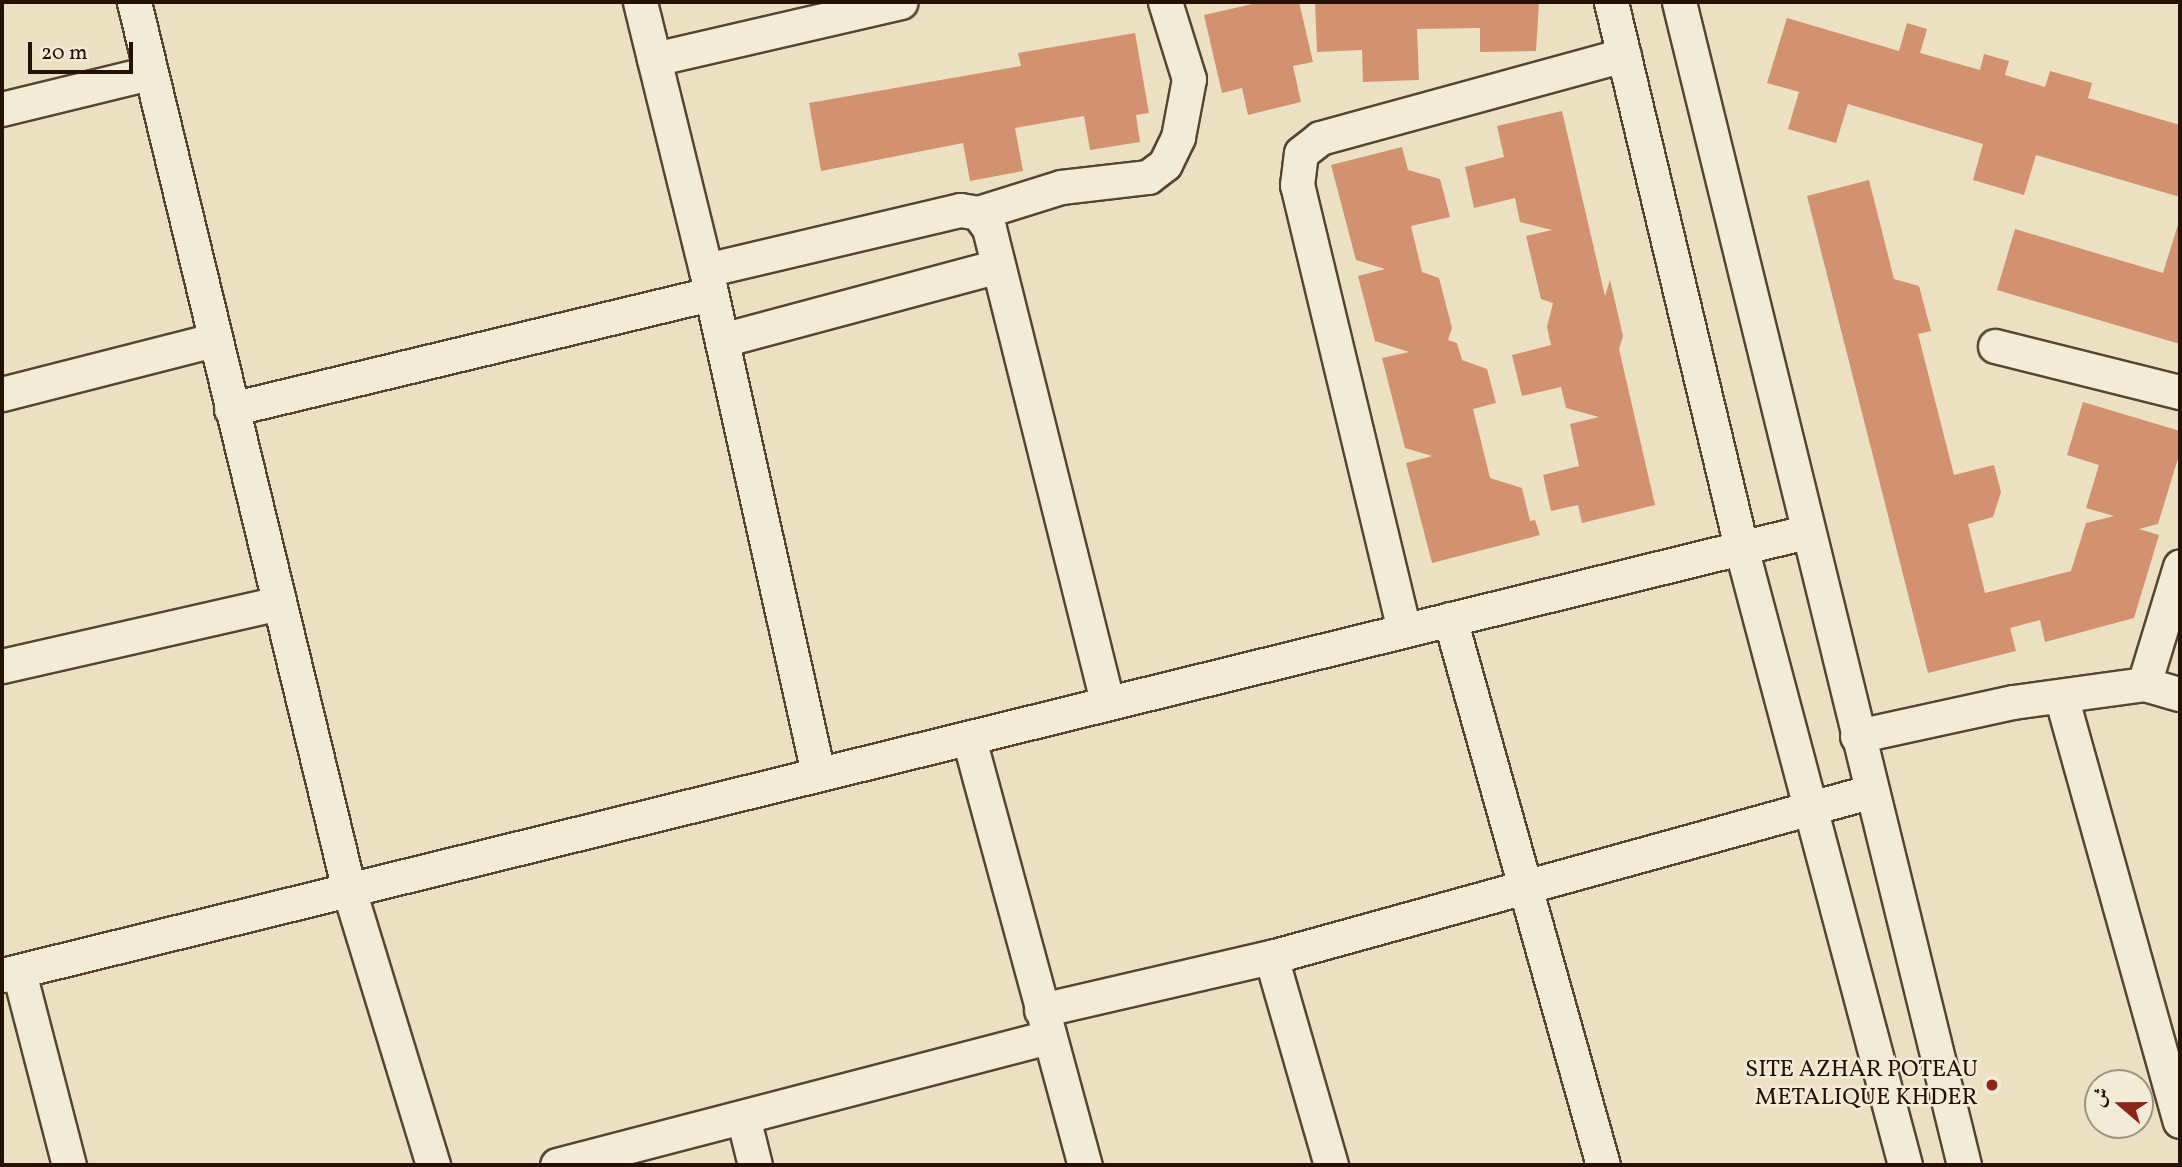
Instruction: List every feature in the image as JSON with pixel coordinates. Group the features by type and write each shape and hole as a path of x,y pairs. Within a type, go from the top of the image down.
{"street":[{"path":"134,2 349,890 433,1165"},
{"path":"640,2 709,282 818,773"},
{"path":"654,59 901,2"},
{"path":"231,409 709,282 960,210 978,213 1061,187 1148,177 1165,164 1178,137 1189,79 1165,2"},
{"path":"1611,2 1742,551 1905,1165"},
{"path":"1679,2 1869,792 1964,1165"},
{"path":"1404,630 1297,185 1301,153 1320,138 1625,55"},
{"path":"2,109 150,73"},
{"path":"978,213 989,228 1107,701"},
{"path":"722,340 998,266"},
{"path":"2,394 214,340"},
{"path":"1995,346 2180,392"},
{"path":"69,1165 10,973 818,773 969,739 1107,701 1742,551 1806,532"},
{"path":"2144,684 2180,566"},
{"path":"2,666 279,603"},
{"path":"1450,619 1603,1165"},
{"path":"1857,736 2061,696 2144,684 2180,694"},
{"path":"2061,696 2180,1121"},
{"path":"969,739 1044,1024 1085,1165"},
{"path":"556,1165 743,1117 1271,957 1869,792"},
{"path":"1271,957 1331,1165"},
{"path":"743,1117 755,1165"}],"building":[{"path":"1261,2 1299,2 1313,62 1293,66 1301,102 1248,115 1242,88 1222,93 1204,15"},
{"path":"1315,2 1539,2 1536,51 1480,52 1480,28 1417,29 1419,80 1363,82 1362,50 1317,52"},
{"path":"1787,18 1899,51 1907,23 1927,29 1920,53 1980,70 1984,54 2009,61 2005,75 2045,87 2050,71 2092,83 2088,98 2180,125 2180,197 2036,155 2024,195 1973,180 1983,144 1848,104 1836,143 1788,129 1799,92 1767,83"},
{"path":"1135,33 1149,113 1136,115 1140,142 1090,150 1084,116 1015,128 1023,171 970,181 963,143 821,171 809,103 1021,66 1018,53"},
{"path":"1562,111 1605,296 1610,280 1623,336 1619,349 1655,505 1582,523 1578,505 1551,511 1543,475 1579,466 1570,424 1599,417 1566,408 1561,387 1522,396 1512,355 1551,345 1547,327 1553,303 1541,299 1526,236 1552,230 1520,222 1515,198 1474,208 1465,167 1504,157 1497,126"},
{"path":"1402,147 1408,170 1440,179 1450,217 1411,226 1422,272 1439,278 1452,328 1448,340 1457,343 1462,360 1487,369 1496,403 1473,409 1490,478 1522,488 1530,521 1535,520 1540,535 1432,563 1406,463 1432,456 1405,448 1382,358 1409,352 1375,341 1358,276 1385,269 1356,260 1331,165"},
{"path":"1869,180 1894,279 1919,286 1931,331 1918,334 1954,475 1994,465 2001,492 1993,517 1968,524 1985,593 2071,571 2086,523 2114,516 2086,508 2099,465 2067,455 2083,402 2180,431 2180,452 2158,524 2139,529 2159,535 2134,618 2045,642 2040,620 2010,628 2016,651 1928,673 1807,196"},
{"path":"2180,218 2180,344 1997,290 2015,229 2163,273"}],"place":[{"name":"SITE AZHAR POTEAU METALIQUE KHDER","path":"1992,1085"}]}
